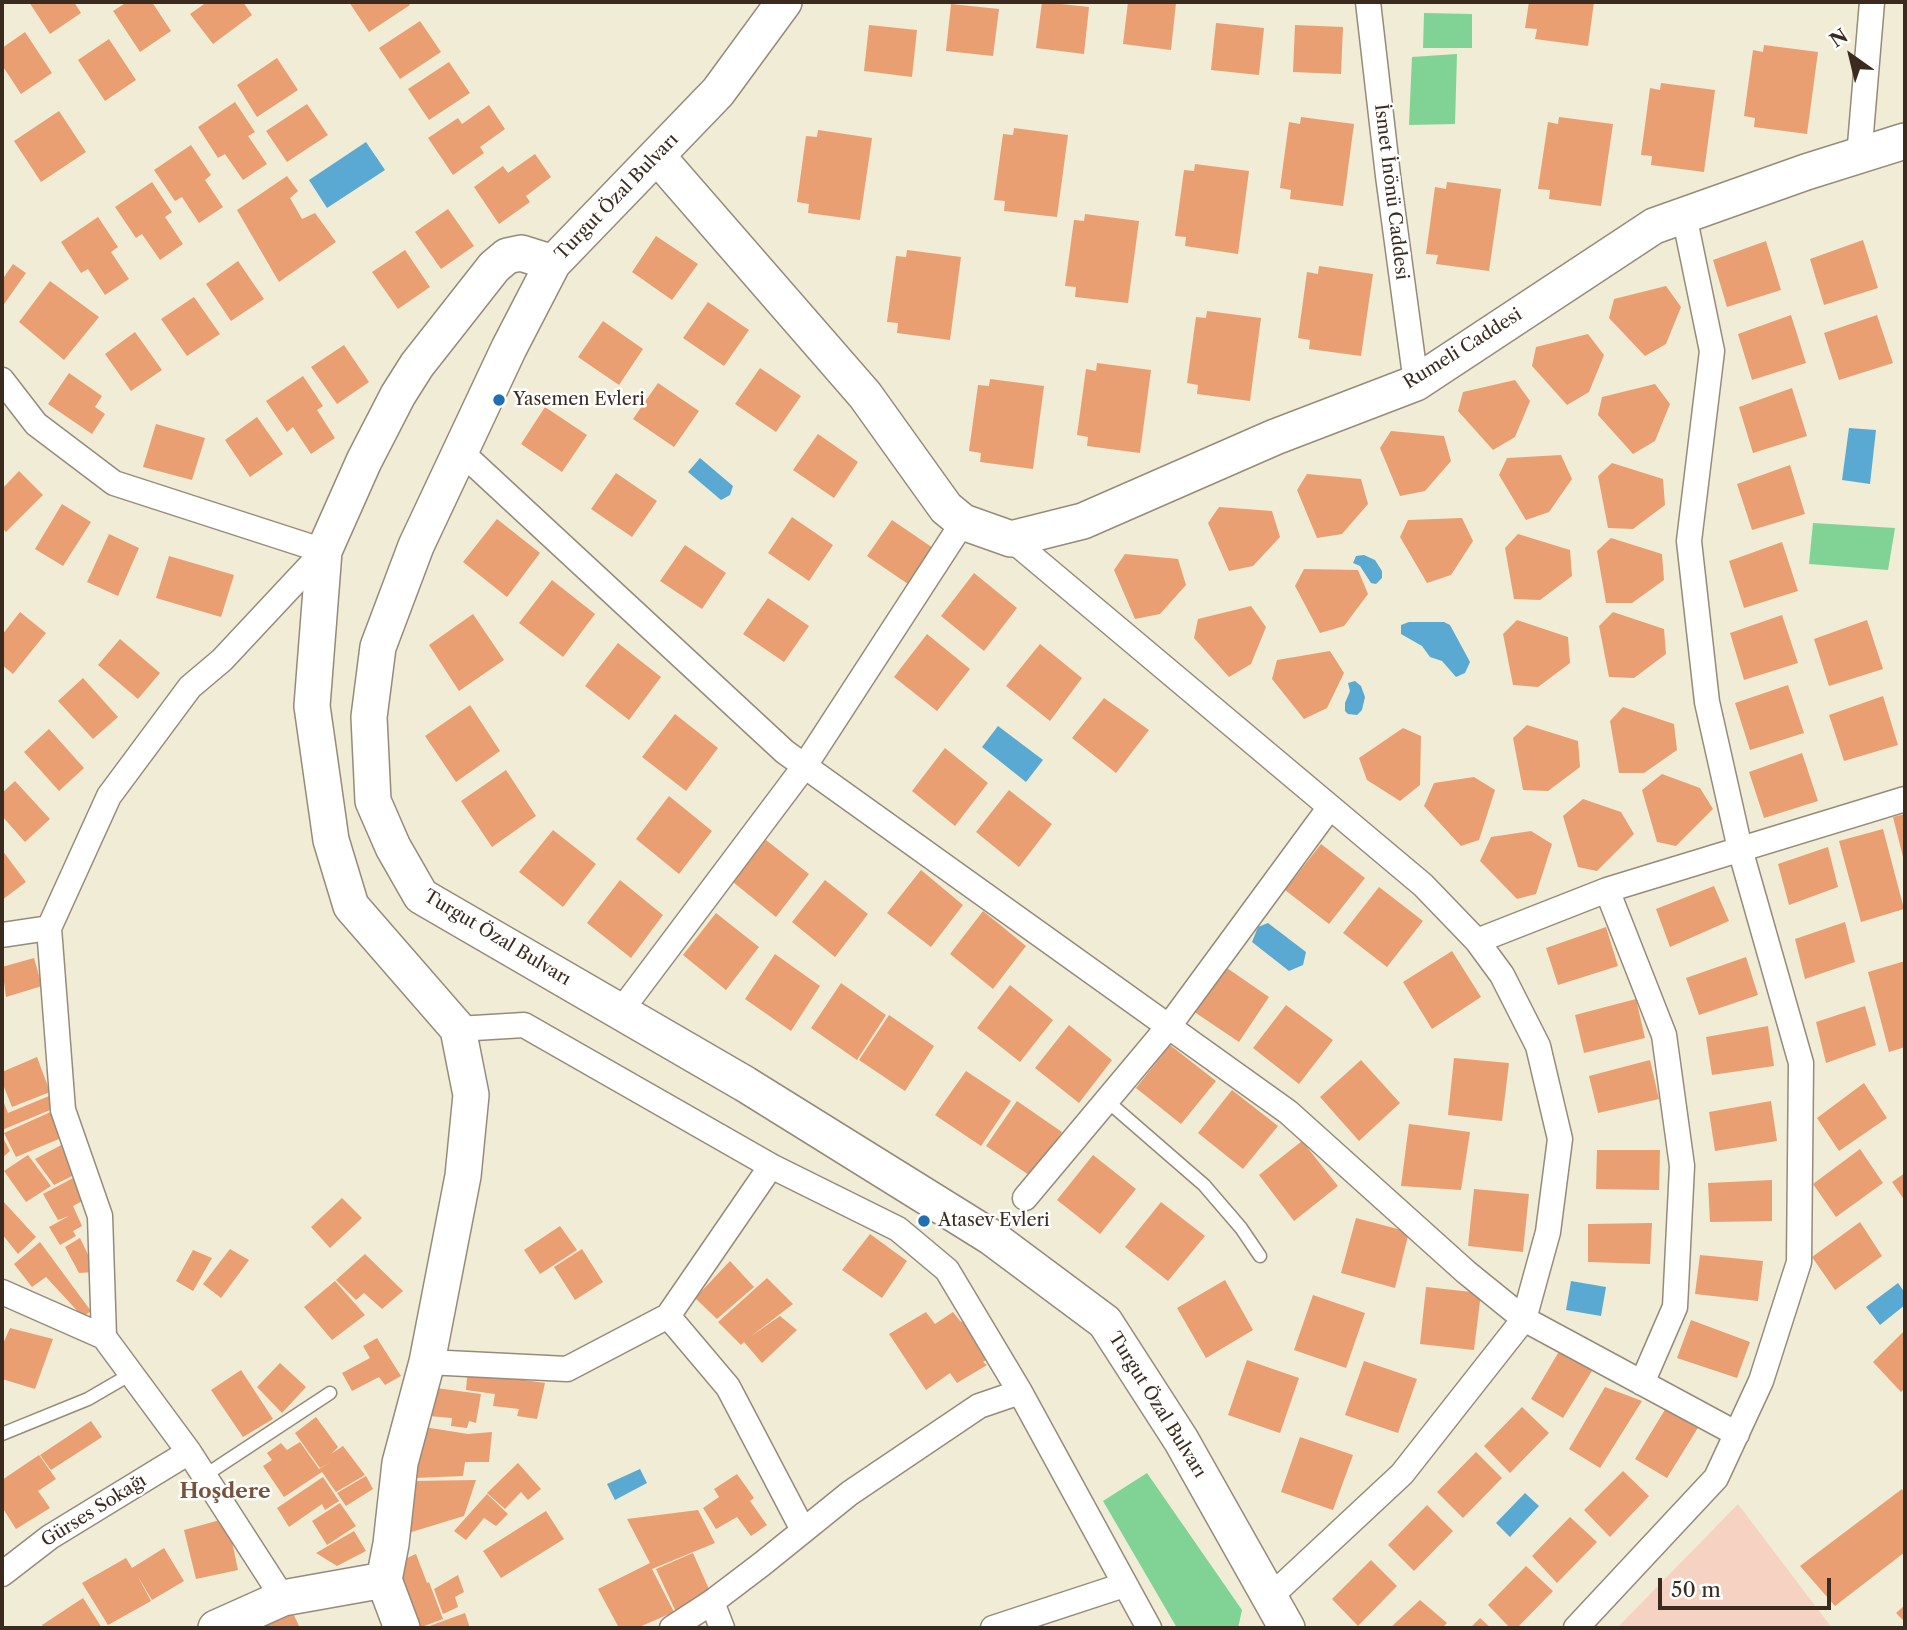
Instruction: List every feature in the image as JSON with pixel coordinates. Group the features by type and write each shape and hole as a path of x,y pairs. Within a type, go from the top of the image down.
{"street":[{"name":"Turgut Özal Bulvarı","path":"785,2 718,92 553,263 509,348 416,546 378,647 369,717 373,801 393,848 421,896 757,1091 992,1237 1105,1322 1181,1440 1287,1628"},
{"name":"İsmet İnönü Caddesi","path":"1368,2 1416,383"},
{"path":"1859,157 1872,2"},
{"name":"Rumeli Caddesi","path":"1011,539 1083,521 1275,437 1416,383 1654,226 1806,172 1905,141"},
{"path":"657,156 865,395 946,509 963,522 1011,539 1423,885 1478,941 1502,975 1538,1046 1560,1139 1548,1232 1524,1319 1402,1474 1269,1598"},
{"path":"1576,1628 1716,1478 1761,1381 1799,1262 1801,1063 1740,849 1707,702 1689,541 1712,351 1684,215"},
{"path":"104,1337 100,1216 63,1110 49,928 109,796 190,687 222,660 324,551 364,461 398,395 417,365 500,261 514,253 527,254 553,263"},
{"path":"2,380 36,424 114,483 324,551"},
{"path":"460,451 804,767 1288,1112 1465,1272 1524,1319 1737,1434"},
{"path":"621,1012 804,767 963,522"},
{"path":"324,551 312,706 331,840 351,906 458,1029 471,1095 463,1176 427,1362 400,1463 384,1580 402,1628"},
{"path":"1478,941 1607,890 1905,799"},
{"path":"1025,1198 1169,1026 1330,807"},
{"path":"1607,890 1664,1035 1682,1166 1675,1307 1642,1383"},
{"path":"2,935 49,928"},
{"path":"458,1029 524,1025 771,1166 898,1229 947,1270 1020,1392 1149,1628"},
{"path":"427,1362 567,1369 668,1316 771,1166"},
{"path":"2,1292 104,1337 189,1451 284,1598"},
{"path":"668,1316 728,1387 803,1531"},
{"path":"672,1628 712,1602 850,1493 979,1406 1020,1392"},
{"name":"Gürses Sokağı","path":"2,1574 50,1537 189,1451"},
{"path":"216,1628 284,1598 384,1580"},
{"path":"993,1628 1124,1585"},
{"path":"712,1602 722,1628"}],"lane":[{"path":"1106,1100 1204,1185 1241,1228 1259,1256"},
{"path":"2,1434 88,1399 131,1374"},
{"path":"204,1476 330,1393"}],"shaded area":[{"path":"1738,1504 1832,1628 1617,1628"}],"green space":[{"path":"1424,13 1472,14 1472,48 1423,48"},
{"path":"1457,54 1455,124 1409,125 1412,57"},
{"path":"1813,523 1895,528 1888,570 1809,564"},
{"path":"1147,1473 1242,1610 1238,1628 1177,1628 1103,1501"}],"water":[{"path":"366,142 385,170 327,208 309,180"},
{"path":"1849,428 1876,430 1870,484 1842,480"},
{"path":"700,458 733,486 730,495 721,500 688,472"},
{"path":"1364,555 1375,560 1382,571 1382,578 1376,584 1371,583 1360,566 1353,563 1356,556"},
{"path":"1409,622 1444,622 1450,625 1470,662 1465,673 1456,677 1442,661 1430,657 1422,646 1401,634 1401,625"},
{"path":"1355,681 1361,686 1365,697 1362,710 1357,715 1345,711 1350,691 1348,683"},
{"path":"998,726 1043,760 1026,782 982,747"},
{"path":"1268,923 1306,952 1303,965 1289,971 1252,942 1258,927"},
{"path":"1571,1281 1606,1287 1601,1316 1566,1310"},
{"path":"1898,1283 1905,1293 1905,1305 1880,1325 1866,1307"},
{"path":"640,1469 647,1483 615,1500 607,1484"},
{"path":"1525,1493 1539,1506 1510,1537 1496,1523"}],"building":[{"path":"29,2 74,2 81,13 50,34"},
{"path":"127,2 152,2 171,31 140,52 113,11"},
{"path":"207,2 243,2 252,15 213,44 190,14"},
{"path":"349,2 408,2 410,5 369,32"},
{"path":"1042,2 1089,7 1084,54 1036,48"},
{"path":"1128,2 1176,3 1171,50 1123,44"},
{"path":"1529,2 1594,2 1588,46 1535,39 1537,29 1525,28"},
{"path":"951,4 999,9 993,56 946,51"},
{"path":"420,21 441,52 400,79 379,48"},
{"path":"1216,23 1264,28 1259,75 1211,70"},
{"path":"869,25 917,30 912,77 864,71"},
{"path":"1295,25 1343,27 1341,74 1293,72"},
{"path":"25,32 52,73 21,94 2,65 2,48"},
{"path":"109,39 136,80 105,101 78,60"},
{"path":"1764,45 1818,52 1807,134 1754,127 1755,118 1744,116 1753,50 1763,52"},
{"path":"277,58 298,90 257,117 237,85"},
{"path":"449,62 470,93 429,120 408,89"},
{"path":"1661,83 1715,90 1704,172 1651,165 1652,156 1641,155 1650,88 1660,90"},
{"path":"235,102 255,132 248,136 267,164 243,180 225,154 218,158 198,127"},
{"path":"307,104 328,135 287,162 266,131"},
{"path":"489,105 505,129 480,147 484,153 453,175 428,138 458,118 462,124"},
{"path":"59,111 86,152 41,182 14,141"},
{"path":"1301,117 1354,124 1343,206 1290,199 1291,190 1280,188 1289,122 1300,124"},
{"path":"1559,117 1613,124 1601,206 1549,199 1550,190 1538,189 1548,122 1558,124"},
{"path":"1014,128 1068,135 1057,217 1004,211 1005,201 994,200 1003,134 1013,135"},
{"path":"818,130 872,138 860,220 808,213 809,204 797,202 806,136 817,137"},
{"path":"191,145 211,175 205,180 223,207 199,223 182,197 175,201 154,170"},
{"path":"535,154 551,177 526,196 530,202 499,224 474,187 503,166 508,173"},
{"path":"1195,164 1249,171 1238,254 1185,246 1186,237 1175,236 1184,170 1194,171"},
{"path":"287,176 298,191 290,198 302,219 315,213 336,242 279,282 237,210"},
{"path":"152,182 172,212 165,217 183,244 160,260 142,234 136,238 115,207"},
{"path":"1447,182 1501,189 1489,271 1436,264 1438,255 1426,254 1435,187 1446,189"},
{"path":"448,209 474,246 441,269 415,232"},
{"path":"1085,214 1139,221 1128,303 1075,297 1076,287 1065,286 1074,220 1084,221"},
{"path":"98,217 118,247 111,252 129,279 105,295 88,269 81,273 61,242"},
{"path":"656,236 698,264 672,300 632,272"},
{"path":"1863,240 1878,288 1824,305 1810,259"},
{"path":"1766,241 1781,290 1727,307 1713,260"},
{"path":"405,250 430,287 398,309 372,272"},
{"path":"907,250 961,257 950,340 897,333 898,323 887,322 896,256 906,257"},
{"path":"238,261 264,299 231,321 206,284"},
{"path":"13,264 26,273 2,307 2,280"},
{"path":"1319,266 1373,274 1361,356 1309,349 1310,340 1298,338 1307,272 1318,274"},
{"path":"50,281 99,317 64,360 19,322"},
{"path":"1666,286 1681,307 1666,344 1645,356 1609,318 1614,299"},
{"path":"194,297 220,334 187,356 161,319"},
{"path":"708,302 749,330 724,366 683,338"},
{"path":"1207,311 1261,318 1250,401 1197,394 1198,385 1187,383 1196,317 1206,318"},
{"path":"1791,315 1806,363 1752,380 1738,334"},
{"path":"1877,315 1893,363 1839,380 1824,333"},
{"path":"603,321 643,349 619,385 578,357"},
{"path":"135,332 162,370 131,391 105,354"},
{"path":"1588,334 1604,355 1589,392 1567,405 1532,366 1536,347"},
{"path":"344,345 369,382 337,404 311,367"},
{"path":"1097,363 1151,370 1140,453 1087,446 1088,437 1077,435 1086,369 1096,371"},
{"path":"760,368 801,396 776,432 735,404"},
{"path":"69,373 102,396 95,407 105,414 92,434 48,404"},
{"path":"303,376 323,406 317,410 335,438 311,454 293,427 287,432 266,401"},
{"path":"990,379 1044,386 1033,469 980,462 981,453 969,451 978,385 989,386"},
{"path":"1515,380 1530,401 1515,437 1493,450 1458,411 1463,392"},
{"path":"658,383 699,411 674,447 633,419"},
{"path":"1655,384 1670,404 1655,441 1633,454 1598,415 1602,397"},
{"path":"1792,388 1807,436 1753,453 1739,407"},
{"path":"545,407 587,435 562,472 521,444"},
{"path":"257,417 283,454 250,477 225,440"},
{"path":"156,424 205,438 192,480 143,467"},
{"path":"1391,431 1444,436 1451,461 1425,491 1400,496 1380,448"},
{"path":"818,434 858,462 834,498 793,470"},
{"path":"1561,455 1572,479 1549,512 1526,520 1499,475 1507,458"},
{"path":"1612,463 1663,479 1665,505 1633,529 1608,528 1598,476"},
{"path":"1790,465 1805,514 1752,530 1737,484"},
{"path":"19,471 43,495 6,532 2,528 2,489"},
{"path":"616,473 657,501 632,537 591,509"},
{"path":"1307,474 1361,479 1368,504 1342,534 1317,538 1297,490"},
{"path":"62,504 91,522 63,566 35,549"},
{"path":"1219,507 1272,511 1280,537 1253,566 1229,571 1208,523"},
{"path":"792,517 833,545 809,581 768,553"},
{"path":"1462,518 1473,541 1451,575 1427,583 1400,537 1408,520"},
{"path":"497,519 540,553 507,597 463,562"},
{"path":"892,520 933,548 908,584 867,556"},
{"path":"109,534 139,548 118,596 87,582"},
{"path":"1518,534 1570,550 1572,576 1540,600 1514,599 1505,548"},
{"path":"1611,538 1662,554 1664,580 1632,603 1606,603 1597,551"},
{"path":"1782,542 1798,591 1744,608 1729,561"},
{"path":"685,545 726,573 702,609 660,581"},
{"path":"1125,554 1178,559 1186,585 1160,614 1135,619 1114,570"},
{"path":"169,556 234,575 221,617 156,598"},
{"path":"1304,569 1358,570 1368,594 1344,626 1320,633 1295,586"},
{"path":"974,573 1017,608 984,651 941,616"},
{"path":"552,580 595,614 563,657 519,623"},
{"path":"768,598 809,626 784,662 743,634"},
{"path":"1251,606 1266,627 1251,664 1229,677 1194,638 1198,619"},
{"path":"20,612 46,633 13,674 2,665 2,635"},
{"path":"1613,612 1664,629 1666,654 1634,678 1609,677 1599,626"},
{"path":"473,614 504,660 459,691 429,645"},
{"path":"1782,615 1798,663 1744,680 1730,633"},
{"path":"1517,620 1568,637 1570,663 1538,687 1513,685 1503,634"},
{"path":"1867,620 1883,669 1829,686 1814,639"},
{"path":"927,634 970,669 937,711 894,677"},
{"path":"120,639 160,673 138,699 98,665"},
{"path":"618,643 661,677 629,720 585,686"},
{"path":"1040,644 1082,678 1050,721 1006,686"},
{"path":"1330,651 1344,673 1327,708 1304,719 1272,679 1277,660"},
{"path":"83,678 118,717 93,739 58,701"},
{"path":"1788,685 1804,733 1750,750 1735,703"},
{"path":"1883,696 1898,745 1844,761 1829,715"},
{"path":"1104,698 1149,730 1116,773 1072,738"},
{"path":"470,705 500,751 456,782 425,736"},
{"path":"1623,707 1674,724 1677,750 1644,773 1619,773 1610,721"},
{"path":"675,714 718,748 686,791 642,757"},
{"path":"1527,725 1578,741 1580,767 1548,791 1523,790 1513,738"},
{"path":"1403,728 1421,736 1420,785 1400,801 1367,780 1359,758"},
{"path":"49,729 84,768 59,791 24,752"},
{"path":"945,748 988,783 955,826 912,791"},
{"path":"1802,753 1818,801 1764,818 1749,772"},
{"path":"506,770 536,816 492,847 461,801"},
{"path":"1662,774 1700,788 1713,809 1676,846 1657,842 1642,790"},
{"path":"1474,777 1495,790 1479,840 1461,846 1424,806 1434,783"},
{"path":"15,781 50,819 25,842 2,816 2,793"},
{"path":"1009,790 1052,824 1019,867 976,832"},
{"path":"669,796 712,831 679,874 636,839"},
{"path":"1583,799 1621,812 1634,834 1597,871 1578,867 1563,816"},
{"path":"1905,814 1905,861 1904,861 1893,817"},
{"path":"1883,829 1904,909 1861,922 1839,841"},
{"path":"553,830 596,864 563,907 519,872"},
{"path":"1531,831 1552,844 1536,894 1517,899 1480,861 1491,837"},
{"path":"766,840 809,874 776,917 733,882"},
{"path":"1321,844 1365,878 1329,924 1285,890"},
{"path":"1828,847 1838,887 1789,905 1778,864"},
{"path":"2,850 26,882 2,900"},
{"path":"921,870 963,905 931,947 887,913"},
{"path":"620,880 663,915 631,958 587,923"},
{"path":"825,880 868,914 835,957 792,922"},
{"path":"1714,886 1729,921 1670,947 1656,909"},
{"path":"1379,887 1423,921 1387,967 1343,933"},
{"path":"983,911 1026,946 993,989 950,954"},
{"path":"716,913 759,947 726,990 683,955"},
{"path":"1845,922 1855,962 1805,979 1795,939"},
{"path":"1606,927 1618,966 1558,985 1546,948"},
{"path":"1452,951 1481,997 1432,1029 1403,982"},
{"path":"775,954 820,986 791,1031 745,999"},
{"path":"1746,957 1758,995 1699,1015 1686,978"},
{"path":"34,958 42,986 6,997 2,967"},
{"path":"1905,961 1905,1047 1889,1052 1868,972"},
{"path":"1224,966 1269,997 1239,1042 1193,1011"},
{"path":"841,983 886,1015 857,1060 811,1028"},
{"path":"1010,985 1053,1020 1020,1062 977,1028"},
{"path":"1636,999 1645,1038 1584,1053 1575,1015"},
{"path":"1286,1005 1333,1040 1299,1084 1253,1048"},
{"path":"1865,1006 1876,1045 1826,1063 1816,1022"},
{"path":"889,1015 934,1046 905,1091 859,1060"},
{"path":"1069,1025 1112,1060 1079,1103 1035,1068"},
{"path":"1768,1026 1774,1066 1712,1075 1706,1037"},
{"path":"1170,1045 1216,1081 1181,1124 1136,1088"},
{"path":"37,1057 50,1092 12,1107 2,1082 2,1072"},
{"path":"1454,1058 1509,1063 1502,1121 1448,1115"},
{"path":"1361,1060 1400,1103 1359,1141 1320,1097"},
{"path":"1650,1060 1659,1099 1598,1113 1589,1076"},
{"path":"966,1071 1011,1101 981,1146 935,1115"},
{"path":"1864,1083 1887,1118 1839,1151 1817,1118"},
{"path":"1232,1090 1278,1126 1243,1169 1198,1133"},
{"path":"49,1096 55,1108 2,1130 2,1098 8,1113"},
{"path":"1017,1101 1062,1132 1032,1177 986,1146"},
{"path":"1771,1101 1777,1141 1715,1151 1709,1112"},
{"path":"55,1110 66,1136 16,1157 4,1133"},
{"path":"1409,1124 1470,1132 1461,1190 1401,1186"},
{"path":"2,1136 10,1151 2,1158"},
{"path":"1302,1141 1338,1186 1294,1221 1259,1175"},
{"path":"67,1142 82,1171 54,1185 35,1159"},
{"path":"1860,1149 1883,1183 1836,1217 1813,1184"},
{"path":"1597,1150 1660,1150 1659,1190 1596,1189"},
{"path":"28,1155 51,1186 26,1202 4,1171"},
{"path":"1093,1155 1136,1189 1100,1234 1057,1200"},
{"path":"1905,1173 1905,1201 1892,1182"},
{"path":"77,1176 84,1200 73,1206 82,1226 73,1231 76,1236 60,1245 49,1227 69,1216 58,1220 43,1194"},
{"path":"1772,1180 1772,1221 1710,1222 1708,1183"},
{"path":"1474,1189 1529,1194 1523,1252 1468,1246"},
{"path":"342,1198 362,1218 330,1248 311,1227"},
{"path":"2,1200 36,1237 18,1254 2,1234"},
{"path":"1161,1202 1205,1236 1168,1281 1125,1247"},
{"path":"1356,1218 1409,1232 1395,1288 1341,1273"},
{"path":"1860,1222 1882,1256 1835,1290 1812,1257"},
{"path":"1652,1223 1650,1264 1588,1262 1588,1224"},
{"path":"560,1226 577,1250 540,1274 524,1250"},
{"path":"870,1234 907,1261 882,1298 842,1270"},
{"path":"80,1238 94,1267 93,1272 79,1273 65,1247"},
{"path":"40,1242 91,1311 83,1317 46,1277 32,1287 14,1264"},
{"path":"230,1249 249,1260 221,1298 203,1284"},
{"path":"582,1249 603,1282 575,1300 554,1267"},
{"path":"193,1250 212,1258 193,1291 176,1281"},
{"path":"365,1254 403,1291 382,1309 364,1293 356,1300 336,1280"},
{"path":"1700,1255 1763,1261 1758,1301 1695,1294"},
{"path":"730,1261 754,1287 717,1319 695,1298"},
{"path":"767,1278 793,1304 750,1337 780,1316 797,1330 762,1363 744,1342 741,1345 718,1322"},
{"path":"1225,1280 1253,1330 1206,1358 1177,1308"},
{"path":"335,1281 365,1315 332,1340 304,1307"},
{"path":"1426,1287 1481,1293 1474,1350 1420,1344"},
{"path":"1313,1295 1365,1313 1346,1368 1294,1350"},
{"path":"926,1312 935,1324 953,1312 961,1322 966,1317 989,1358 983,1362 987,1365 957,1383 950,1373 926,1390 889,1334"},
{"path":"1691,1320 1750,1342 1737,1378 1677,1358"},
{"path":"10,1328 53,1339 35,1389 2,1379 2,1346"},
{"path":"1905,1330 1905,1388 1901,1392 1873,1362"},
{"path":"377,1338 401,1376 385,1385 379,1377 352,1391 342,1373 370,1358 363,1346"},
{"path":"1561,1348 1595,1366 1563,1418 1531,1399"},
{"path":"1247,1360 1299,1378 1280,1433 1228,1415"},
{"path":"1364,1361 1417,1379 1398,1433 1345,1415"},
{"path":"280,1363 306,1387 282,1413 257,1387"},
{"path":"468,1367 526,1370 524,1380 545,1383 537,1419 517,1416 519,1409 493,1406 495,1394 466,1390"},
{"path":"241,1370 273,1419 243,1437 211,1390"},
{"path":"1605,1387 1642,1401 1600,1468 1569,1449"},
{"path":"436,1388 481,1394 476,1423 469,1421 467,1428 451,1426 452,1418 429,1416"},
{"path":"1522,1407 1549,1433 1510,1473 1484,1446"},
{"path":"1666,1408 1699,1426 1667,1478 1635,1459"},
{"path":"316,1417 338,1447 331,1454 343,1446 365,1475 336,1492 322,1472 284,1497 263,1466 272,1460 267,1453 281,1443 287,1450 300,1442 319,1469 331,1462 320,1468 295,1433"},
{"path":"91,1421 102,1437 51,1470 40,1455"},
{"path":"424,1427 468,1434 492,1432 489,1462 465,1462 463,1476 414,1478"},
{"path":"1300,1437 1353,1455 1333,1510 1281,1492"},
{"path":"1476,1452 1502,1478 1463,1518 1437,1492"},
{"path":"39,1455 56,1479 38,1491 50,1508 16,1529 2,1507 2,1480"},
{"path":"518,1463 541,1489 528,1500 521,1492 505,1509 487,1493"},
{"path":"1623,1471 1649,1496 1610,1537 1584,1510"},
{"path":"737,1474 754,1498 750,1501 767,1525 751,1536 737,1517 716,1529 703,1508 719,1497 714,1489"},
{"path":"366,1476 373,1489 346,1506 337,1493"},
{"path":"323,1477 339,1501 325,1510 322,1504 289,1527 277,1508"},
{"path":"476,1480 464,1516 405,1534 414,1481"},
{"path":"1902,1489 1905,1494 1905,1552 1835,1606 1800,1566"},
{"path":"487,1494 508,1514 496,1526 484,1518 466,1540 454,1531"},
{"path":"340,1503 356,1526 327,1545 312,1521"},
{"path":"1427,1505 1453,1531 1414,1571 1388,1545"},
{"path":"698,1510 715,1543 652,1569 674,1612 637,1628 619,1628 598,1589 650,1563 627,1519"},
{"path":"546,1511 564,1539 501,1578 483,1551"},
{"path":"1570,1517 1597,1542 1557,1583 1532,1556"},
{"path":"227,1518 238,1570 196,1579 184,1530"},
{"path":"354,1531 366,1551 337,1566 316,1553"},
{"path":"164,1548 184,1581 152,1600 137,1575 151,1601 108,1625 82,1583 126,1558 132,1568"},
{"path":"693,1553 712,1596 676,1612 656,1569"},
{"path":"416,1554 443,1619 419,1628 396,1563"},
{"path":"1371,1560 1397,1586 1358,1626 1332,1599"},
{"path":"1526,1566 1553,1591 1517,1628 1510,1628 1488,1605"},
{"path":"458,1575 464,1592 455,1597 458,1607 443,1614 434,1589"},
{"path":"83,1598 102,1628 44,1628 42,1625"},
{"path":"1420,1600 1447,1623 1442,1628 1390,1628"},
{"path":"289,1605 300,1628 248,1628"},
{"path":"1905,1605 1905,1622 1896,1613"},
{"path":"465,1613 470,1628 424,1628"},
{"path":"1480,1618 1491,1628 1470,1628"}],"place":[{"name":"Yasemen Evleri","path":"499,400"},
{"name":"Atasev Evleri","path":"924,1221"}],"district":[{"name":"Hoşdere","path":"225,1492"}]}
